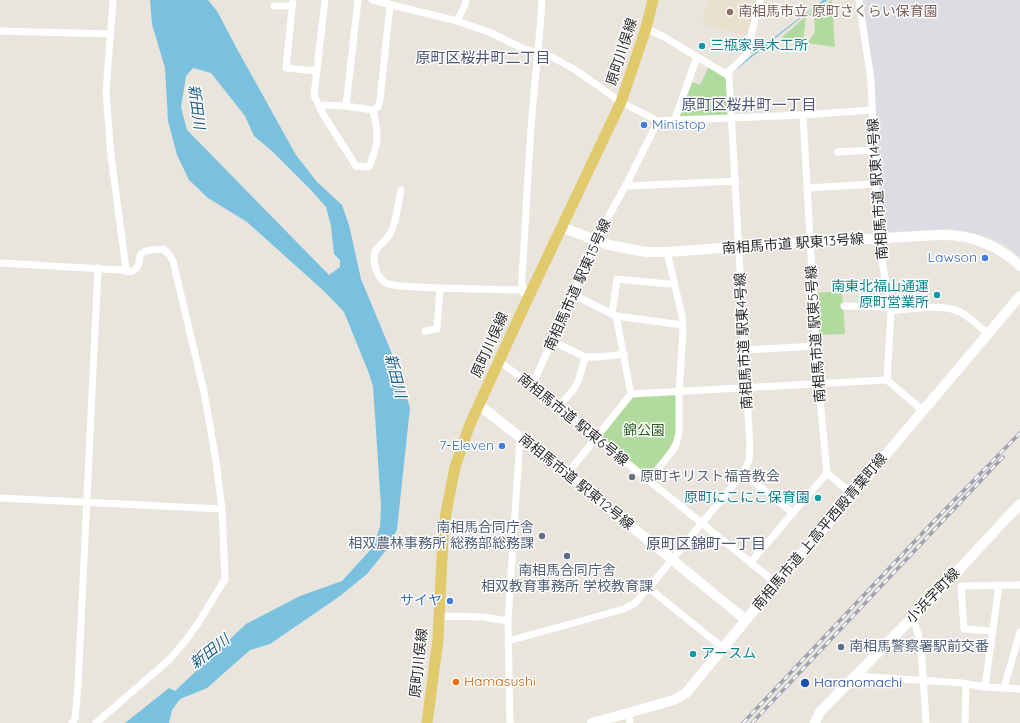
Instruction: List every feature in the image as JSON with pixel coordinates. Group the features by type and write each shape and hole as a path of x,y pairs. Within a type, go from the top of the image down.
{"main road":[{"name":"原町川俣線","path":"427,723 435,663 443,537 450,491 461,448 470,424 528,298 621,102 646,28 653,0"}],"street":[{"path":"113,0 106,92 111,156 125,256 126,269 122,270"},
{"path":"325,0 314,95 323,114 356,166 369,166 376,152 378,139 373,110"},
{"path":"346,106 358,0"},
{"path":"372,0 457,21 489,32 522,48 552,58 574,69 621,102 658,121"},
{"path":"457,21 465,6 466,0"},
{"path":"528,298 522,286 522,277 542,0"},
{"path":"646,28 726,74 746,55 760,0"},
{"path":"859,0 870,74 872,110"},
{"path":"274,6 292,3 286,68 317,71"},
{"path":"320,105 346,106 373,110 378,107 390,5"},
{"path":"0,31 110,34"},
{"path":"675,119 697,56"},
{"name":"南相馬市道 駅東4号線","path":"508,641 630,606 635,603 743,473 748,460 750,448 736,181 729,76 726,74"},
{"name":"南相馬市道 駅東14号線","path":"658,121 675,119 803,115 872,110 878,239 891,309 887,380"},
{"name":"南相馬市道 駅東5号線","path":"803,115 818,384 827,473"},
{"name":"南相馬市道 駅東15号線","path":"532,386 595,241 626,185 658,121"},
{"path":"838,152 874,150"},
{"path":"626,185 736,181"},
{"path":"807,188 876,184"},
{"path":"401,190 396,216 390,234 381,243 374,254 374,262 378,274 386,283 440,288 521,290 528,298"},
{"name":"南相馬市道 駅東13号線","path":"561,227 595,241 626,249 646,252 949,235 966,236 997,248 1020,266"},
{"path":"0,263 98,268 131,272 139,266 141,254 151,250 163,249 169,254 173,261 204,392 216,461 222,509 225,579 186,640 169,660 96,723"},
{"path":"649,480 676,444 679,433 679,391 683,325 667,252"},
{"path":"72,723 75,719 78,686 98,268"},
{"path":"631,394 624,354 614,315 617,279 674,284"},
{"path":"425,331 437,329 440,288"},
{"path":"572,294 614,315 683,325"},
{"name":"南相馬市道 上高平西殿青葉町線","path":"592,723 629,718 674,700 686,693 922,410 1020,296"},
{"path":"844,306 891,309 951,309 961,313 988,333"},
{"path":"552,341 585,357 601,357 624,354"},
{"path":"745,350 816,346"},
{"path":"558,407 574,389 579,379 585,357"},
{"name":"南相馬市道 駅東6号線","path":"499,361 777,584"},
{"path":"567,474 631,394 887,380 922,410"},
{"name":"南相馬市道 駅東12号線","path":"479,405 567,474 746,620"},
{"path":"510,723 508,621 520,437"},
{"path":"743,473 793,513"},
{"path":"751,562 827,473 852,494"},
{"path":"0,498 222,509"},
{"name":"小浜字町線","path":"815,723 820,712 952,577 1020,504"},
{"path":"952,577 961,586 964,629 992,631"},
{"path":"985,687 999,585"},
{"path":"961,586 1020,585"},
{"path":"649,588 723,648"},
{"path":"438,616 484,617 508,621"},
{"path":"913,616 920,646 924,681 926,723"},
{"path":"1004,688 1020,632"},
{"path":"856,676 1020,689"},
{"path":"965,723 966,684"}],"shaded area":[{"name":"南相馬市立 原町さくらい保育園","path":"708,0 759,0 749,36 702,24"},
{"path":"862,0 1020,0 1020,257 1005,245 991,238 971,232 949,229 884,232 881,230 874,74"}],"green space":[{"path":"832,0 835,47 807,43 815,32 814,17 806,15"},
{"path":"806,16 803,41 778,41"},
{"path":"709,66 726,78 727,115 680,116 692,82 700,85"},
{"path":"842,291 844,334 818,335 816,295 818,293"},
{"name":"錦公園","path":"675,394 677,396 677,435 667,452 649,475 646,475 600,437 634,396"}],"water":[{"name":"新田川","path":"150,0 208,0 217,11 296,155 317,182 342,205 349,225 361,279 400,373 410,408 397,529 391,544 367,574 340,596 270,644 250,650 207,688 180,699 172,710 169,723 125,723 169,688 175,691 246,624 300,596 342,581 373,547 380,527 381,506 373,386 344,312 325,292 247,222 208,198 189,180 177,155 168,121 165,68 152,24","holes":["193,68 211,73 245,116 254,136 273,152 326,207 331,226 334,254 340,260 340,267 329,275 187,130 181,107 186,76"]},
{"path":"823,0 828,0 812,9 733,72 732,71 772,39"}],"railway":[{"path":"743,723 932,523 1020,433"},
{"path":"752,723 1003,457"}],"place":[{"name":"南相馬市立 原町さくらい保育園","path":"730,12"},
{"name":"三瓶家具木工所","path":"702,46"},
{"name":"Ministop","path":"644,125"},
{"name":"Lawson","path":"985,258"},
{"name":"南東北福山通運 原町営業所","path":"937,295"},
{"name":"7-Eleven","path":"502,446"},
{"name":"原町キリスト福音教会","path":"632,477"},
{"name":"原町にこにこ保育園","path":"818,498"},
{"name":"南相馬合同庁舎 相双農林事務所 総務部総務課","path":"542,536"},
{"name":"南相馬合同庁舎 相双教育事務所 学校教育課","path":"567,556"},
{"name":"サイヤ","path":"450,601"},
{"name":"南相馬警察署駅前交番","path":"841,647"},
{"name":"アースム","path":"693,654"},
{"name":"Hamasushi","path":"456,682"},
{"name":"Haranomachi","path":"805,683"}],"district":[{"name":"原町区桜井町二丁目","path":"483,58"},
{"name":"原町区桜井町一丁目","path":"749,105"},
{"name":"原町区錦町一丁目","path":"706,544"}]}
